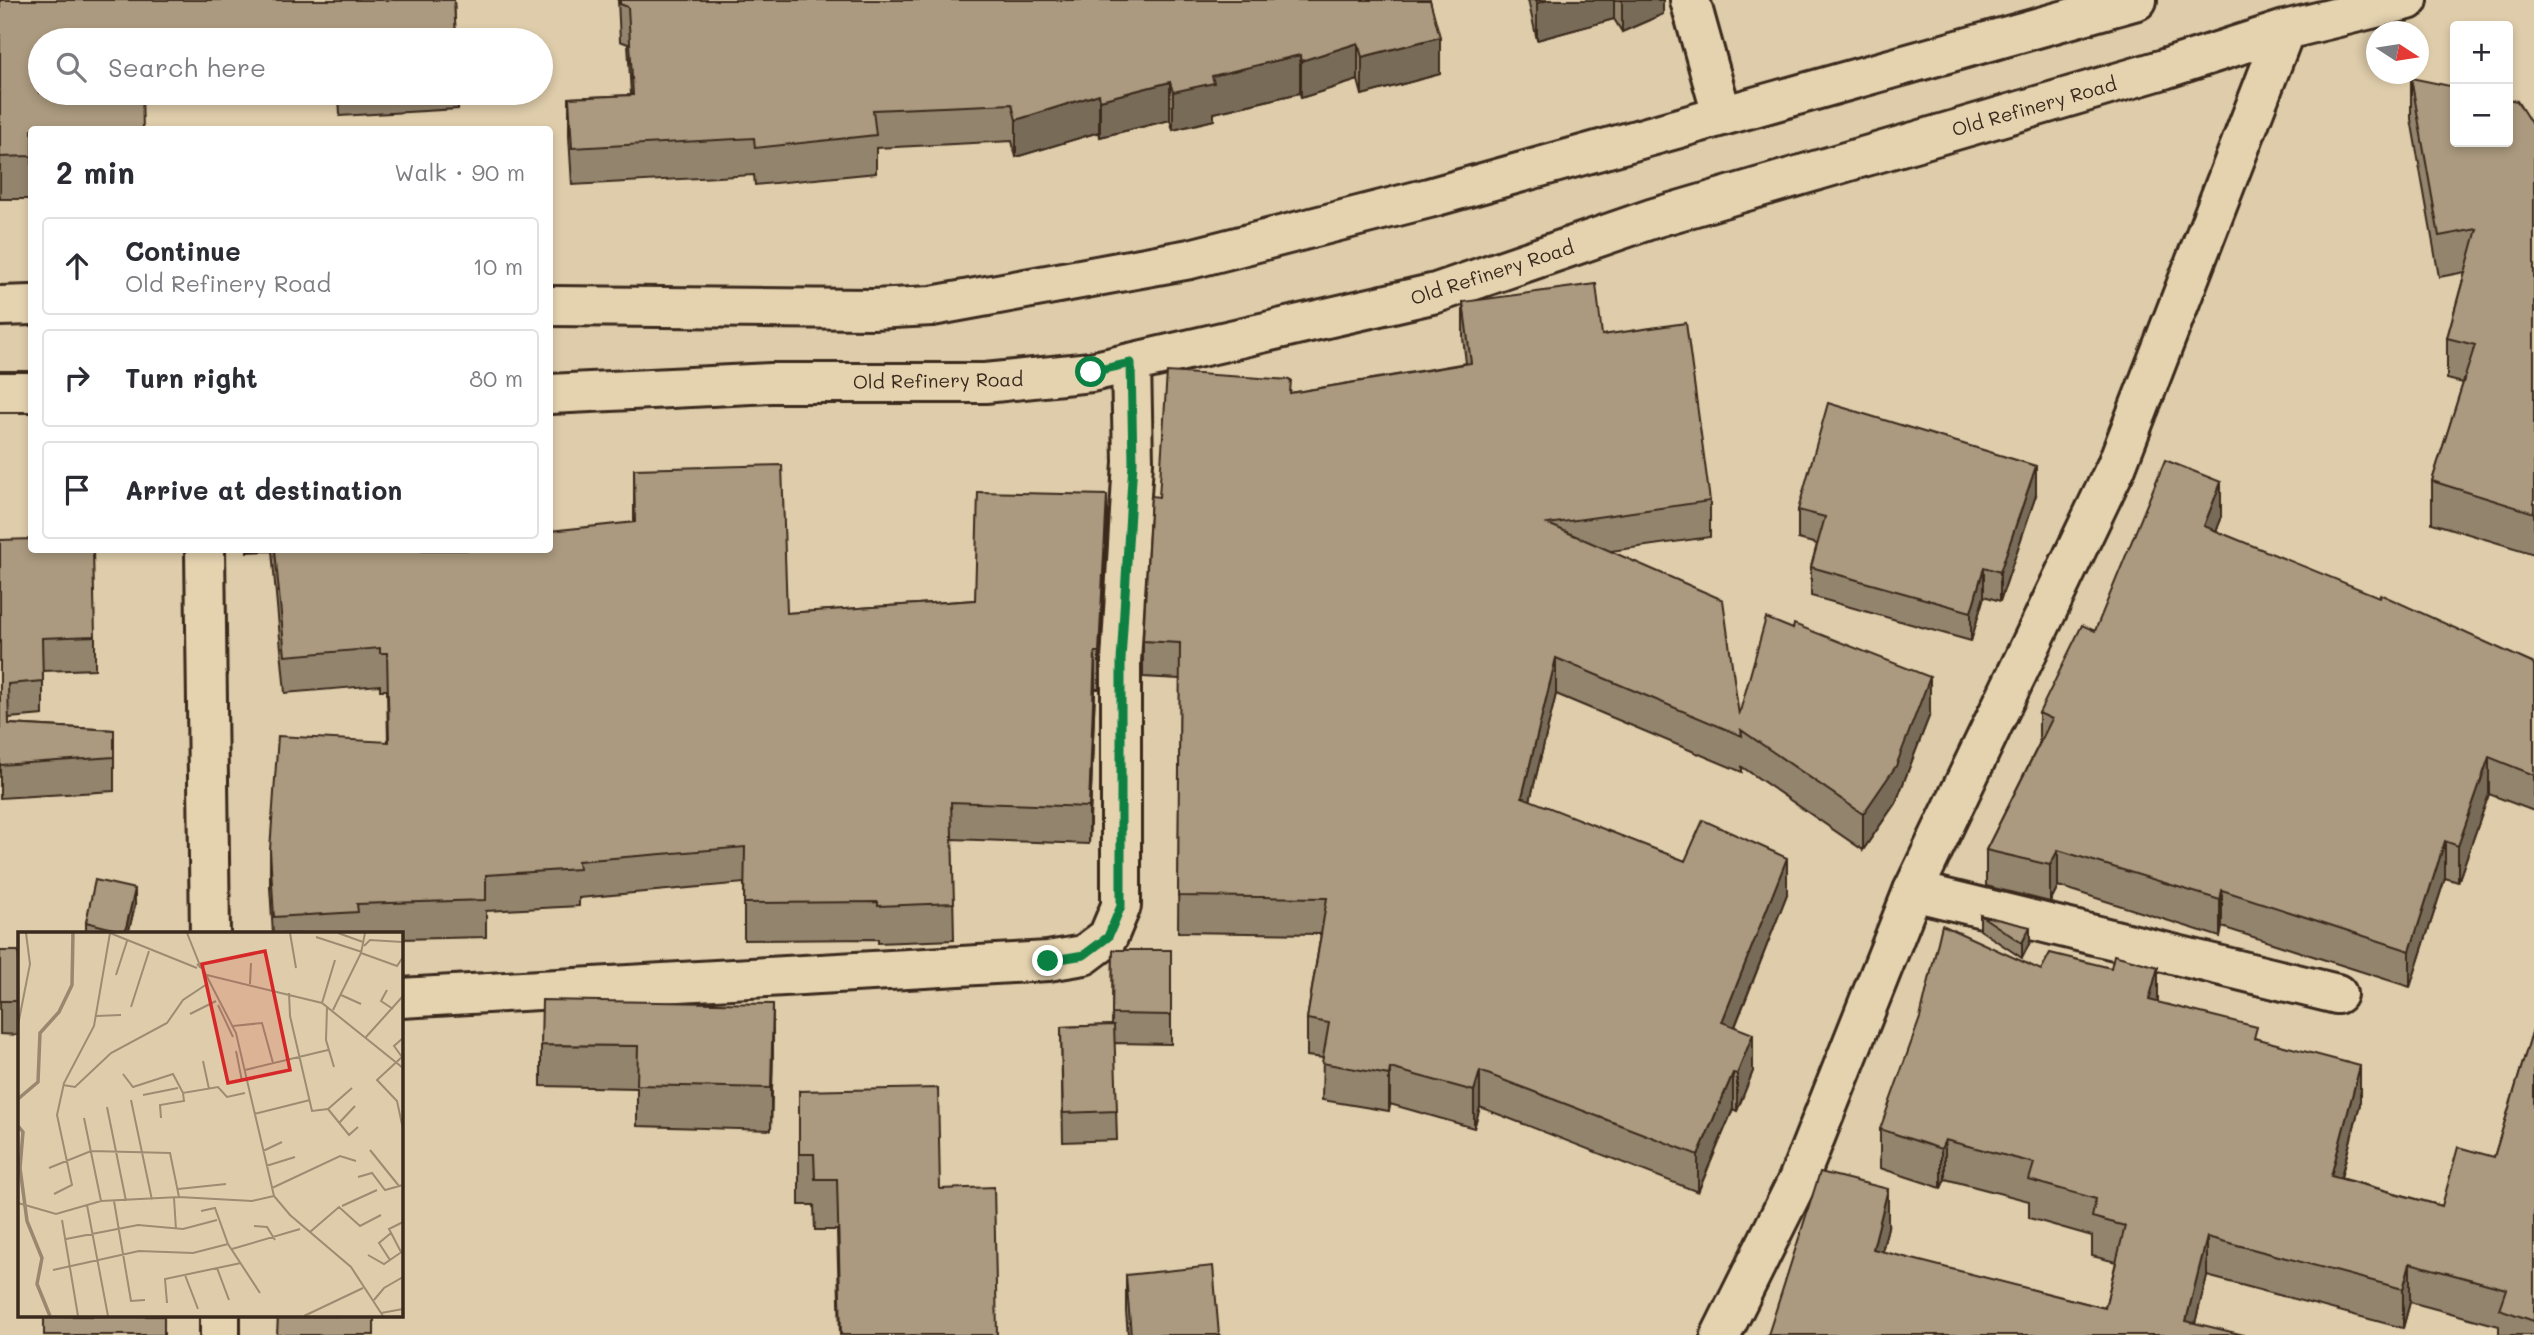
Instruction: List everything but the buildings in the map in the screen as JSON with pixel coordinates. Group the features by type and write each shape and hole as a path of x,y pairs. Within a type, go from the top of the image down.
{"street":[{"path":"1690,0 1722,115"},
{"name":"Old Refinery Road","path":"553,394 771,383 985,383 1091,372 1436,293 1654,218 2164,69 2285,30 2408,0"},
{"path":"553,306 873,309 932,306 1189,259 1429,198 2116,3"},
{"path":"1721,1335 1798,1180 1913,891 2116,467 2285,30"},
{"path":"0,306 28,306"},
{"path":"402,998 1048,961 1084,955 1108,937 1121,906 1121,661 1133,462 1131,363"},
{"path":"0,391 28,392"},
{"path":"205,553 209,932"},
{"path":"1913,891 2337,994"}],"route":[{"path":"1048,961 1084,955 1108,937 1121,906 1121,661 1133,462 1131,363 1091,372"}]}
